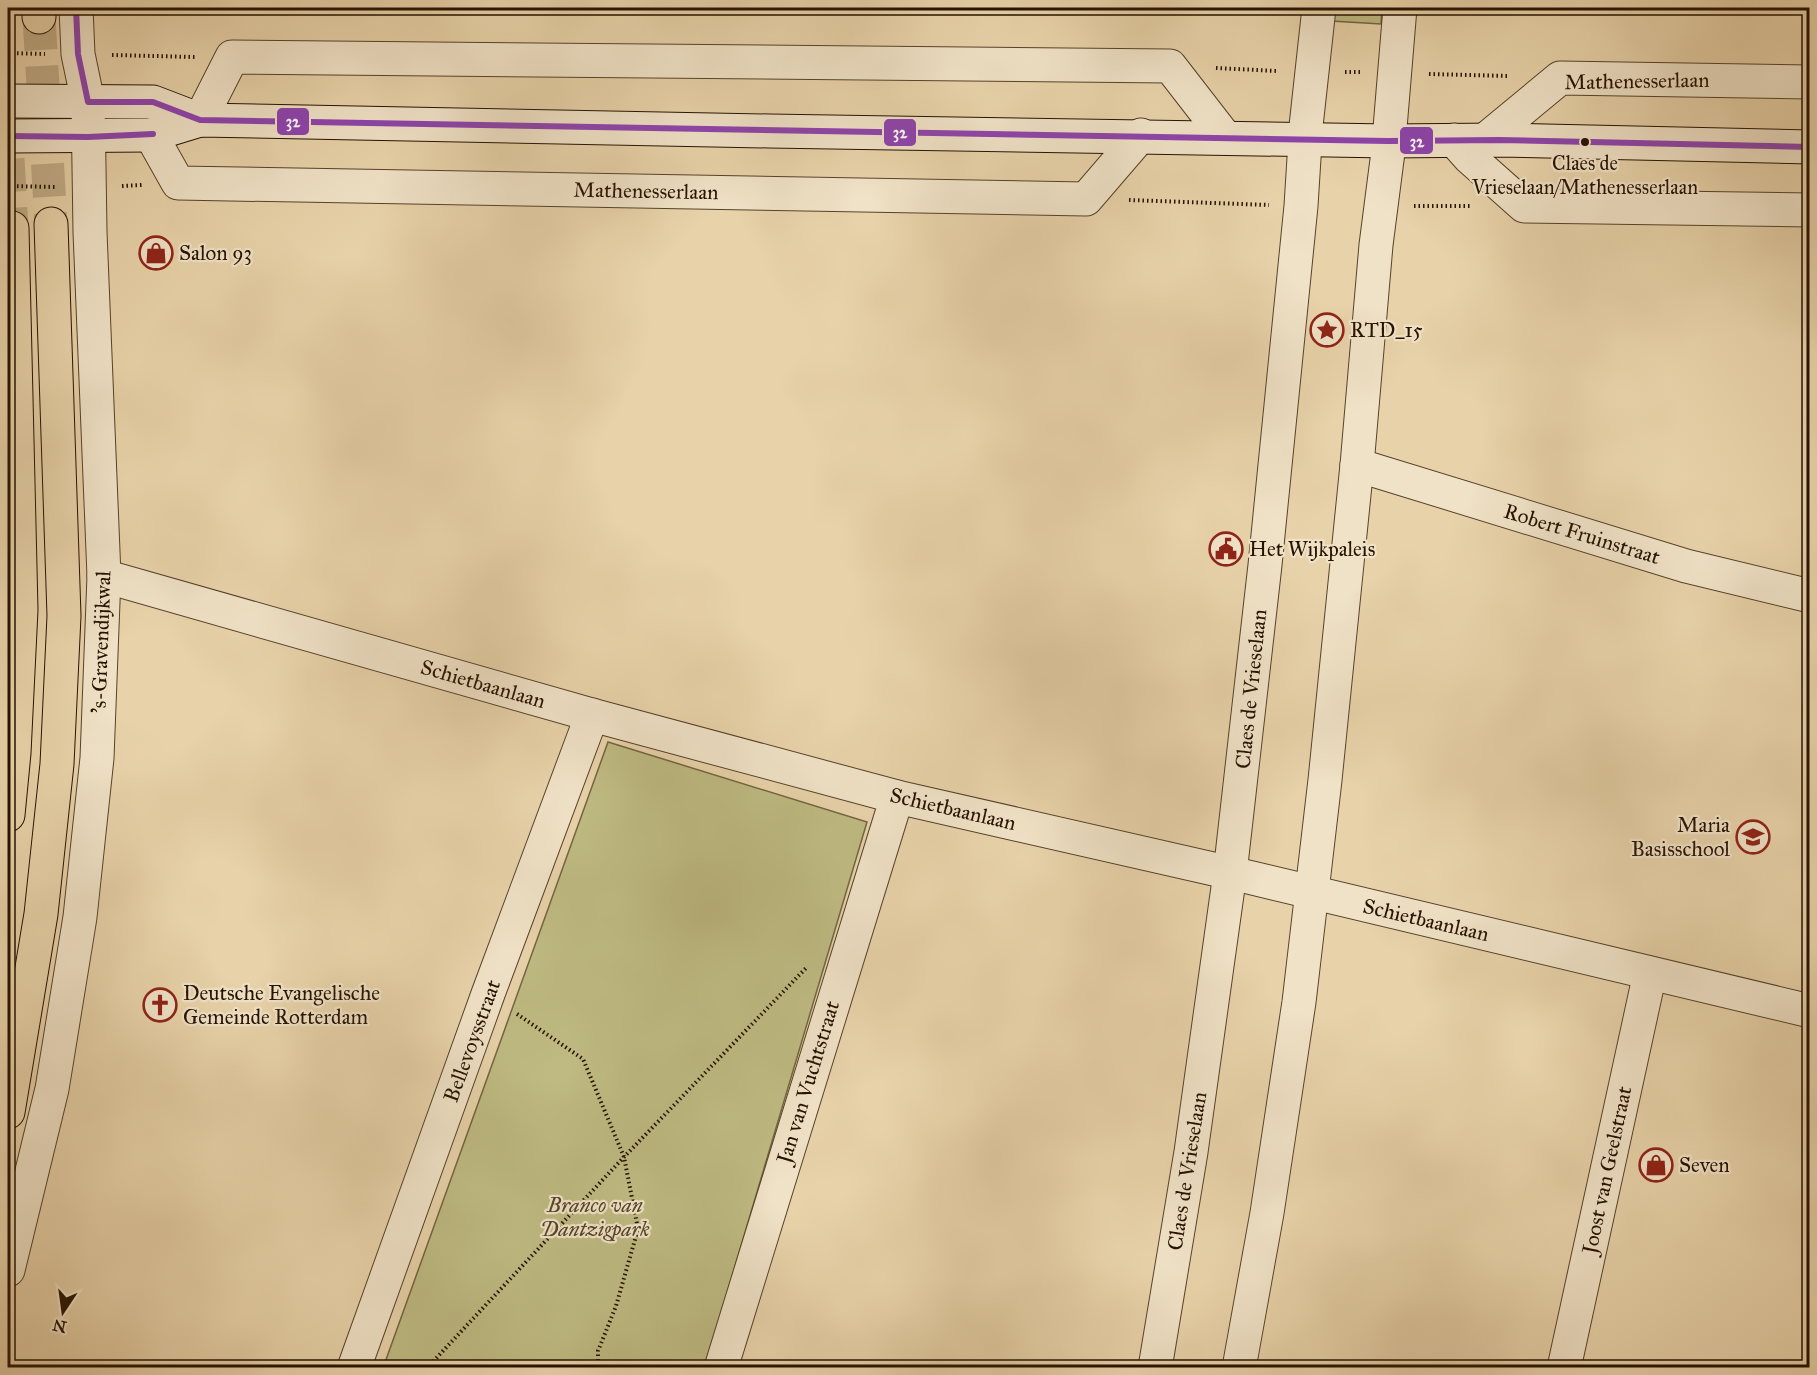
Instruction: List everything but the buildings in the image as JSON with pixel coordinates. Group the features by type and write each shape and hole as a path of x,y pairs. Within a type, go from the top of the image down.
{"main road":[{"name":"'s-Gravendijkwal","path":"8,1112 41,914 57,764 64,616 51,224"},
{"path":"8,816 14,753 21,610 12,228"}],"street":[{"name":"'s-Gravendijkwal","path":"8,1270 51,1089 80,917 97,758 104,576 88,102 78,54 76,8"},
{"name":"Claes de Vrieselaan","path":"1155,1368 1191,1152 1230,873 1267,542 1319,8"},
{"path":"1239,1368 1267,1213 1299,1002 1325,780 1400,8"},
{"path":"200,120 232,57 1170,66 1226,137"},
{"name":"Mathenesserlaan","path":"1470,140 1560,78 1809,82"},
{"path":"8,101 153,102 200,120"},
{"path":"8,136 151,135 200,120 1809,147"},
{"name":"Mathenesserlaan","path":"151,135 178,183 1086,198 1141,135"},
{"path":"1470,140 1470,158 1524,206 1809,210"},
{"name":"Robert Fruinstraat","path":"1357,465 1686,566 1809,596"},
{"name":"Schietbaanlaan","path":"104,576 592,715 897,797 1230,873 1809,1011"},
{"name":"Bellevoysstraat","path":"354,1368 488,994 592,715"},
{"name":"Jan van Vuchtstraat","path":"721,1368 897,797"},
{"name":"Joost van Geelstraat","path":"1564,1368 1650,974"}],"path":[{"path":"8,53 232,57"},
{"path":"428,1368 624,1157 811,963"},
{"path":"488,994 583,1059 624,1157 638,1229 616,1306 598,1351 598,1368"}],"green space":[{"path":"1333,8 1382,8 1381,24 1331,21"},
{"name":"Branco van Dantzigpark","path":"608,742 867,822 705,1367 383,1368"}],"tunnel":[{"path":"39,17 51,224"},
{"path":"8,159 12,228"}],"transit line":[{"name":"32","path":"76,8 78,54 88,102 153,102 200,120 1810,147"},
{"name":"32","path":"8,136 88,137 153,134"}],"place":[{"name":"Claes de Vrieselaan/Mathenesserlaan","path":"1585,142"},
{"name":"Salon 93","path":"156,253"},
{"name":"RTD_15","path":"1327,330"},
{"name":"Het Wijkpaleis","path":"1226,549"},
{"name":"Maria Basisschool","path":"1753,837"},
{"name":"Deutsche Evangelische Gemeinde Rotterdam","path":"160,1005"},
{"name":"Seven","path":"1656,1165"}]}
